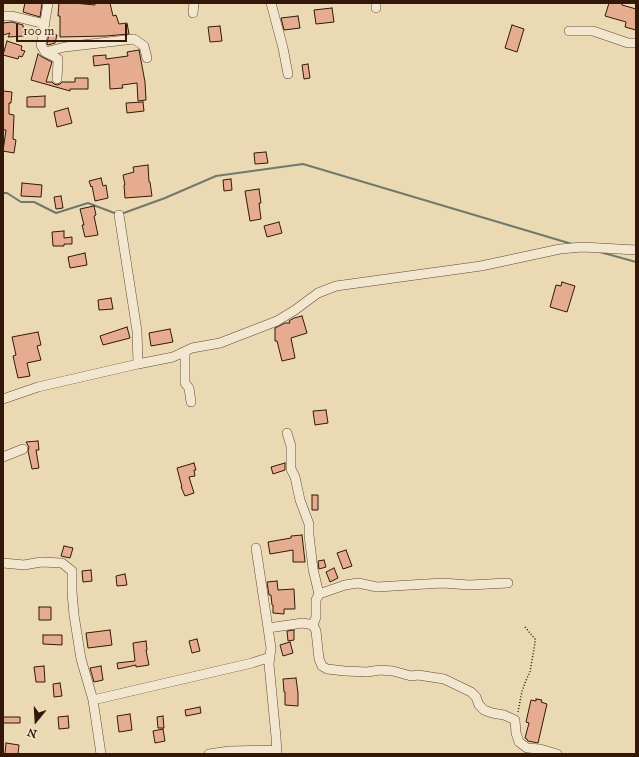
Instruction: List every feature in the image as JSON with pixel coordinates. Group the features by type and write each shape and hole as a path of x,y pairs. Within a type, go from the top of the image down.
{"street":[{"path":"48,3 41,45 45,52 55,56 58,59 57,78"},
{"path":"193,13 194,3"},
{"path":"271,3 288,74"},
{"path":"3,16 12,16 45,24"},
{"path":"569,31 593,31 628,43 636,43"},
{"path":"45,52 134,39 144,46 147,58"},
{"path":"119,215 137,331 138,364"},
{"path":"3,399 38,387 167,358 192,348 220,343 277,321 318,293 336,286 481,266 560,249 582,247 636,250"},
{"path":"185,352 185,383 189,388 191,402"},
{"path":"287,433 291,446 291,469 295,477 300,500 309,524 313,568 319,594"},
{"path":"3,457 23,449"},
{"path":"209,754 230,751 277,752 269,664 271,648 256,548"},
{"path":"3,562 24,564 41,562 62,563 72,571 74,615 82,659 93,700 101,754"},
{"path":"313,625 316,617 316,600 319,594 345,585 358,583 377,587 443,583 469,585 508,583"},
{"path":"268,628 303,623 313,625 316,630 319,659 322,666 327,669 367,672 380,670 393,671 411,676 418,675 444,679 471,692 476,697 479,706 484,710 504,715 515,720 516,733 519,742 527,748 540,749 557,754"},
{"path":"93,700 252,663 270,657"}],"path":[{"path":"515,720 522,691 530,672 534,651 535,639 525,627"}],"building":[{"path":"25,3 42,3 40,17 23,12"},
{"path":"59,3 95,5 95,3 110,3 113,16 116,15 119,24 127,23 129,34 60,37 60,16 58,16"},
{"path":"609,3 619,3 636,9 636,30 625,27 626,22 605,16"},
{"path":"332,8 334,22 316,24 314,10"},
{"path":"298,16 300,28 284,30 281,18"},
{"path":"12,22 23,25 24,36 8,37 10,33 3,35 3,23"},
{"path":"512,25 524,29 517,52 505,48"},
{"path":"220,26 222,41 210,42 208,27"},
{"path":"49,33 57,35 55,43 48,45 47,44"},
{"path":"7,41 22,46 21,50 25,51 22,57 19,56 18,59 3,55"},
{"path":"139,50 145,82 146,100 138,101 137,83 122,85 123,88 110,89 109,64 94,66 93,56 106,55 106,59 128,56 127,52"},
{"path":"38,54 52,62 46,82 52,82 57,85 62,82 75,82 75,78 88,78 88,89 70,89 70,91 31,80"},
{"path":"308,64 310,78 304,79 302,65"},
{"path":"3,91 12,92 11,103 9,103 9,114 14,115 13,139 16,140 14,153 3,151 6,130 3,130"},
{"path":"45,96 45,107 27,107 27,97"},
{"path":"143,102 144,111 127,113 126,103"},
{"path":"68,108 72,123 57,127 54,112"},
{"path":"266,152 268,163 255,164 254,153"},
{"path":"148,165 152,196 125,198 123,175 134,172 133,167"},
{"path":"101,178 103,186 106,185 108,198 95,201 92,186 91,187 89,181"},
{"path":"231,179 232,190 224,191 223,180"},
{"path":"22,183 42,185 41,197 21,196"},
{"path":"259,189 261,219 250,221 245,191"},
{"path":"61,196 63,208 56,209 54,197"},
{"path":"94,206 96,215 94,216 98,235 85,237 80,209"},
{"path":"279,222 282,233 267,237 264,226"},
{"path":"64,231 64,238 72,237 72,244 53,246 52,232"},
{"path":"85,253 87,265 70,268 68,257"},
{"path":"562,282 575,286 567,312 550,307 556,285 561,286"},
{"path":"111,298 113,309 99,310 98,300"},
{"path":"302,316 307,333 291,338 295,358 282,361 277,341 275,341 275,328 285,323 290,323 289,321 294,318"},
{"path":"127,327 130,338 103,345 100,336"},
{"path":"170,329 173,342 151,346 149,333"},
{"path":"38,332 41,345 37,346 41,360 27,363 30,376 18,378 13,356 16,355 12,337"},
{"path":"326,410 328,423 315,425 313,411"},
{"path":"38,441 39,450 36,450 39,468 32,469 28,451 29,447 26,442"},
{"path":"194,463 196,470 194,470 195,476 189,477 194,493 185,496 181,487 177,468"},
{"path":"285,463 285,470 273,474 271,467"},
{"path":"312,495 318,495 318,510 312,510"},
{"path":"302,535 305,562 293,562 293,550 270,554 268,542 291,538 291,536"},
{"path":"64,546 73,548 70,558 61,556"},
{"path":"346,550 352,566 343,569 337,553"},
{"path":"324,560 326,567 319,569 318,561"},
{"path":"334,568 338,578 330,582 326,572"},
{"path":"91,570 92,581 83,582 82,571"},
{"path":"125,574 127,585 117,586 116,576"},
{"path":"277,581 278,590 294,589 295,609 284,609 284,614 273,613 271,595 269,595 267,582"},
{"path":"39,607 51,607 51,620 39,620"},
{"path":"110,630 112,645 88,648 86,633"},
{"path":"294,630 294,640 288,641 287,631"},
{"path":"43,635 62,635 62,645 43,644"},
{"path":"197,639 200,651 192,653 189,641"},
{"path":"146,641 149,665 136,667 136,665 118,669 117,663 135,661 133,643"},
{"path":"290,642 293,653 283,656 280,645"},
{"path":"44,666 45,682 36,682 34,667"},
{"path":"101,666 103,680 94,682 90,668"},
{"path":"296,678 298,706 285,705 283,679"},
{"path":"60,683 62,696 54,697 53,684"},
{"path":"536,699 542,700 541,702 547,704 538,743 528,741 525,738 529,723 526,722 531,700 536,701"},
{"path":"200,707 201,713 186,716 185,710"},
{"path":"130,714 132,730 119,732 117,716"},
{"path":"68,716 69,728 59,729 58,717"},
{"path":"163,716 164,728 158,728 157,717"},
{"path":"3,717 20,717 20,723 3,723"},
{"path":"163,729 165,741 155,743 153,731"},
{"path":"6,743 19,745 18,754 5,754"}],"waterway":[{"path":"121,214 165,198 216,176 303,164 572,244"},
{"path":"3,193 7,193 21,202 34,202 56,213 88,203 117,214"},
{"path":"600,252 636,262"}]}
